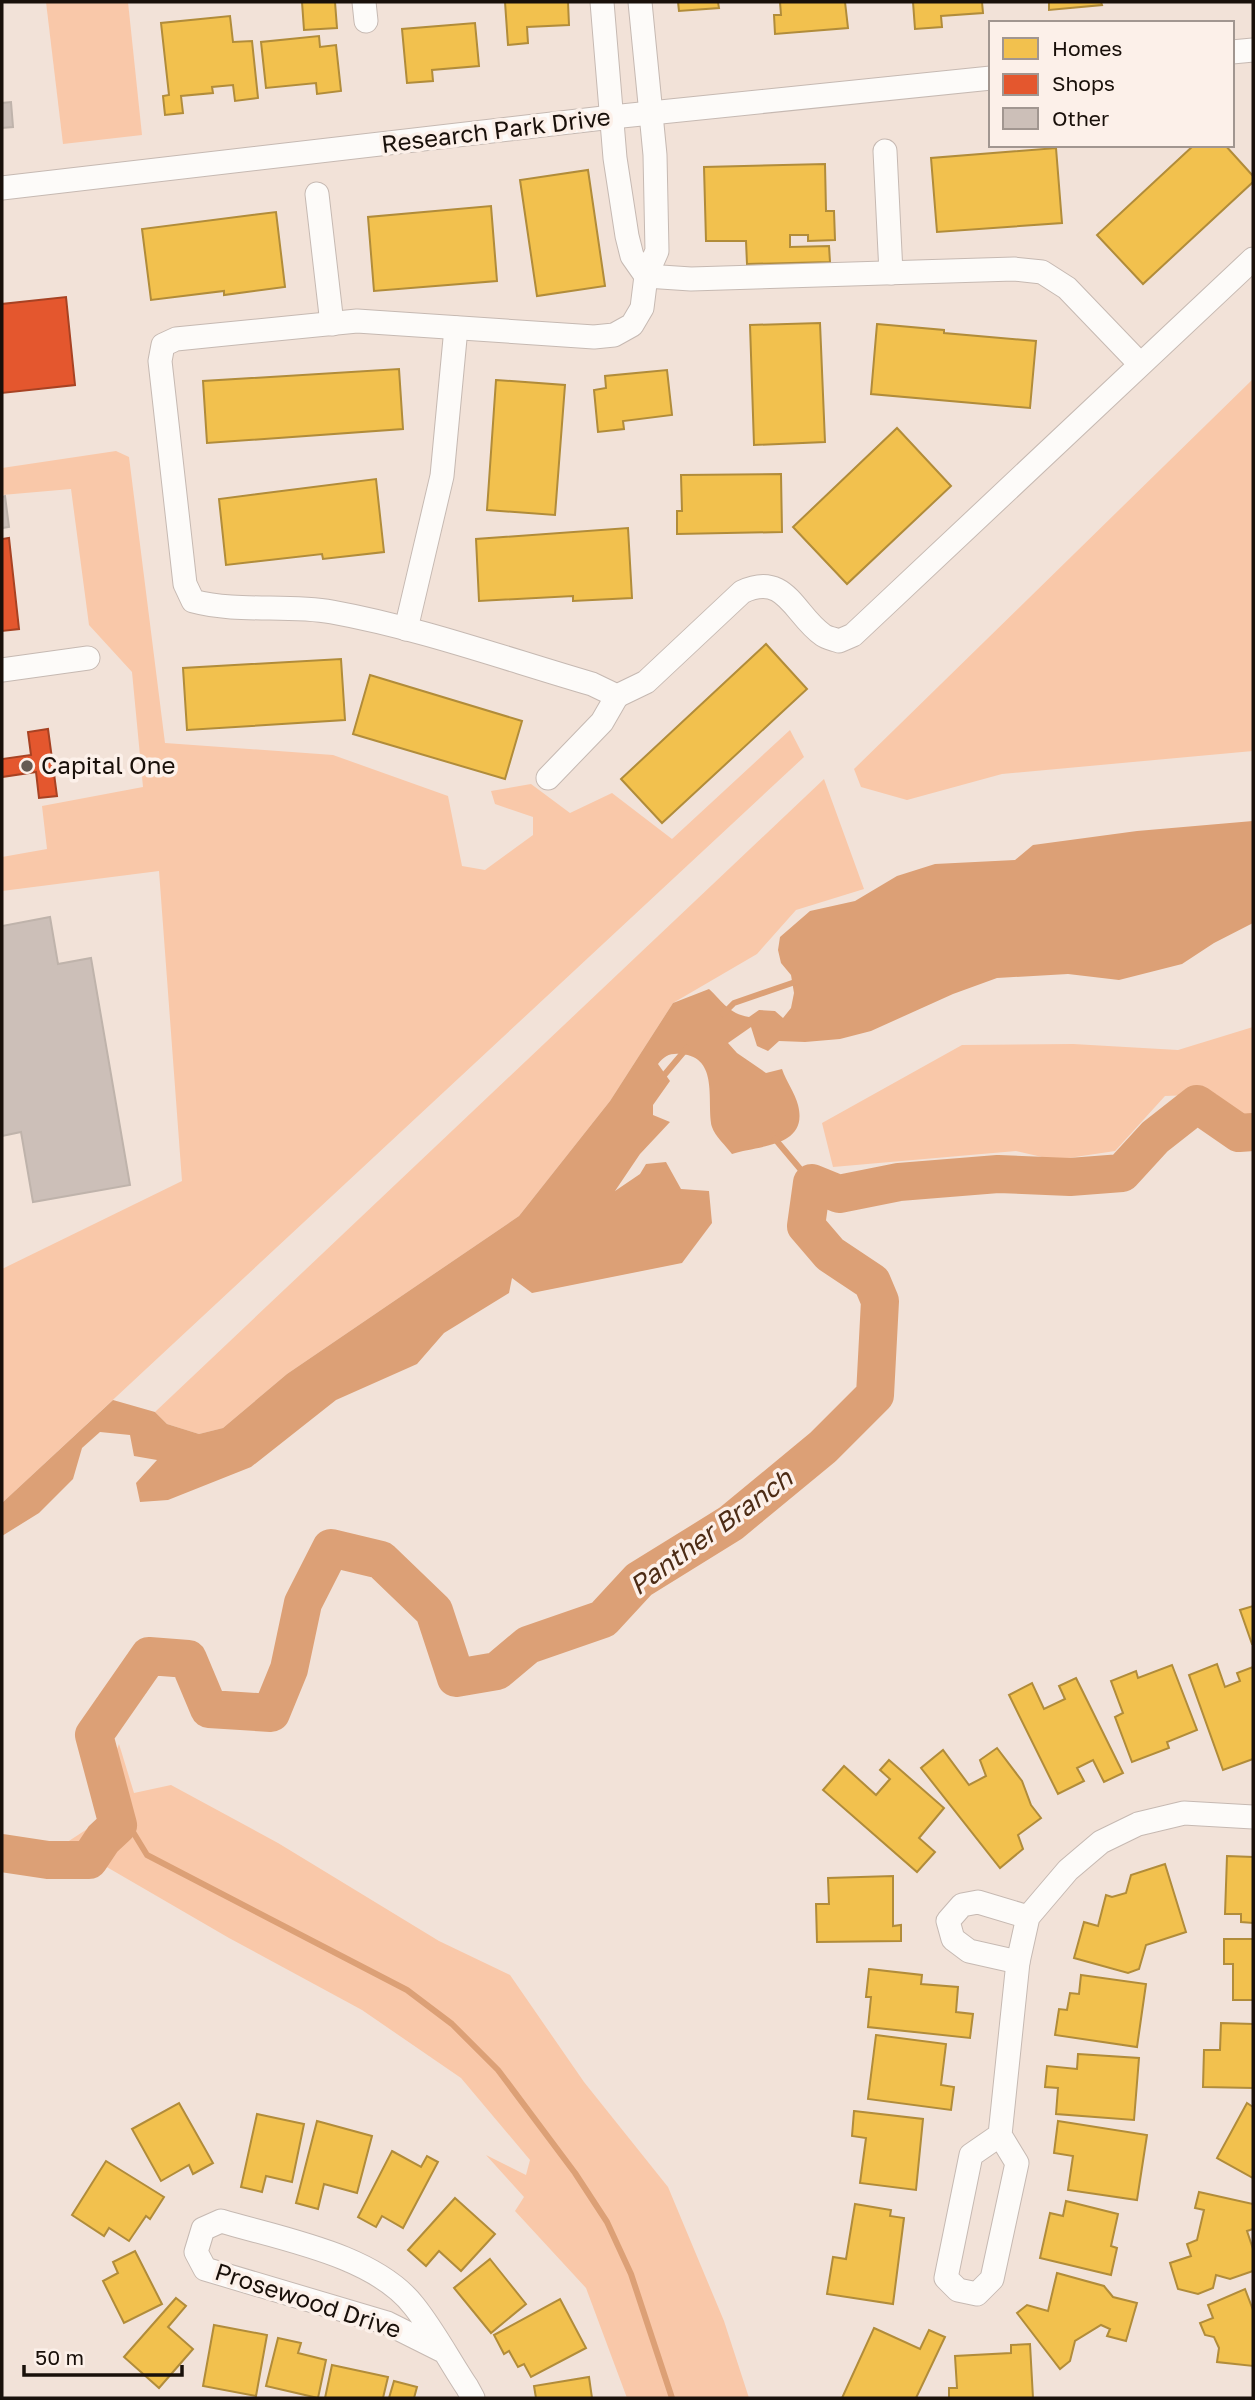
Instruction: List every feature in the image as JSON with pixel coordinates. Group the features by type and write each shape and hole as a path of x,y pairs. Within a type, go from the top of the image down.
{"street":[{"path":"602,2 615,159 627,236 632,256 646,276"},
{"path":"617,696 592,684 406,629 318,610 210,606 193,601 185,584 160,361 163,345 176,339 356,321 594,337 614,335 632,325 642,308 646,276 657,251 658,232 640,2"},
{"path":"1234,52 1253,50"},
{"name":"Research Park Drive","path":"2,188 612,117 989,78"},
{"path":"886,151 891,273"},
{"path":"317,194 332,324"},
{"path":"627,236 658,232"},
{"path":"548,778 602,722 617,696 646,682 742,592 756,586 768,586 783,592 824,636 839,641 853,635 1253,258"},
{"path":"646,276 691,279 1014,269 1042,272 1067,288 1140,364"},
{"path":"406,629 442,476 456,328"},
{"path":"2,670 88,658"},
{"path":"1000,2135 971,2155 946,2278 958,2290 977,2294 992,2279 1017,2164 1000,2135 1018,1962 1028,1917 1068,1870 1101,1842 1138,1824 1184,1813 1253,1817"},
{"path":"1018,1962 969,1951 953,1939 948,1921 962,1905 978,1902 1028,1917"},
{"name":"Prosewood Drive","path":"443,2351 387,2323 205,2269 196,2252 203,2229 221,2221 348,2259 383,2276 413,2304 443,2351 473,2398"}],"shaded area":[{"path":"46,2 128,2 142,135 63,144"},
{"path":"1253,379 1253,751 1002,774 907,800 861,787 854,769"},
{"path":"116,451 129,457 165,743 333,755 448,796 462,866 485,870 533,835 533,817 495,804 491,791 531,784 570,813 612,793 672,839 790,730 804,757 2,1503 2,1269 182,1181 159,871 2,891 2,857 47,849 42,806 143,787 132,672 89,625 71,489 2,495 2,468"},
{"path":"824,779 864,889 796,910 757,954 673,1003 610,1101 519,1216 287,1374 223,1428 199,1434 167,1424 155,1412"},
{"path":"1253,821 1253,923 1214,943 1182,964 1119,980 1068,974 997,978 953,994 871,1031 840,1039 779,1041 768,1051 757,1046 751,1027 728,1043 737,1053 766,1073 782,1069 798,1105 799,1119 796,1130 779,1142 732,1154 712,1127 709,1083 701,1063 693,1057 681,1054 663,1059 658,1064 670,1081 653,1105 653,1115 670,1122 640,1154 615,1191 640,1174 646,1164 666,1162 681,1189 709,1191 712,1223 682,1263 532,1293 512,1278 509,1293 444,1333 417,1364 336,1400 251,1467 168,1500 140,1502 136,1483 157,1460 134,1456 130,1435 100,1432 82,1448 73,1479 39,1513 2,1536 2,1503 113,1400 155,1412 167,1424 199,1434 223,1428 287,1374 519,1216 610,1101 673,1003 709,989 736,1013 749,1017 759,1010 775,1011 783,1018 791,1008 794,993 791,975 781,963 778,950 780,937 810,911 855,901 897,876 935,864 1015,860 1033,845 1137,831"},
{"path":"1253,1027 1253,1120 1246,1120 1216,1094 1165,1096 1115,1151 1055,1160 1016,1151 833,1167 822,1123 962,1045 1073,1044 1178,1050"},
{"path":"119,1744 134,1793 171,1785 278,1843 439,1941 510,1975 584,2082 668,2187 724,2321 749,2398 627,2398 586,2288 515,2211 524,2197 486,2155 526,2175 530,2160 461,2078 362,2010 229,1938 105,1866 54,1864 52,1852 104,1818 96,1761 111,1765"}],"building: Homes":[{"path":"302,2 335,2 337,28 304,30"},
{"path":"505,2 568,2 569,25 527,27 528,43 508,45"},
{"path":"678,2 718,2 719,8 679,11"},
{"path":"780,2 845,2 848,28 775,34 774,15 781,15"},
{"path":"913,2 982,2 983,13 941,16 942,27 915,29"},
{"path":"1049,2 1101,2 1102,5 1049,10"},
{"path":"230,16 233,42 252,41 258,98 235,101 233,85 212,87 213,93 181,96 183,113 165,115 163,96 169,95 161,23"},
{"path":"475,23 479,66 432,70 433,81 407,83 402,29"},
{"path":"319,36 320,47 336,45 341,91 317,94 316,83 266,88 261,42"},
{"path":"1192,147 1227,147 1253,176 1253,182 1143,284 1097,235"},
{"path":"1056,148 1062,223 937,232 931,158"},
{"path":"825,164 826,211 834,211 835,240 808,241 808,235 790,235 790,247 829,246 830,262 747,264 746,241 706,241 704,167"},
{"path":"588,170 605,286 537,296 520,180"},
{"path":"491,206 497,281 374,291 368,217"},
{"path":"276,212 285,287 151,300 142,229"},
{"path":"820,323 825,442 754,445 750,325"},
{"path":"877,324 1036,341 1030,408 871,394"},
{"path":"399,369 403,429 207,443 203,381"},
{"path":"667,370 672,415 623,421 624,429 598,432 594,390 606,388 605,376"},
{"path":"496,380 565,385 555,515 487,510"},
{"path":"897,428 951,486 847,584 793,527"},
{"path":"781,474 782,532 677,534 677,511 682,511 681,475"},
{"path":"376,479 384,552 323,559 322,554 226,565 219,499"},
{"path":"628,528 632,598 573,601 573,596 479,601 476,539"},
{"path":"766,644 807,689 662,823 621,779"},
{"path":"341,659 345,720 187,730 183,668"},
{"path":"370,675 522,721 505,779 353,734"},
{"path":"1253,1606 1253,1644 1252,1644 1240,1610"},
{"path":"1217,1664 1225,1687 1240,1681 1237,1673 1253,1667 1253,1759 1223,1770 1189,1675"},
{"path":"1172,1665 1197,1730 1167,1742 1169,1748 1132,1762 1115,1717 1123,1713 1111,1681 1136,1671 1138,1678"},
{"path":"1076,1678 1123,1773 1104,1782 1093,1760 1077,1768 1084,1781 1058,1794 1009,1695 1032,1683 1044,1709 1065,1699 1059,1686"},
{"path":"997,1748 1022,1781 1031,1805 1041,1818 1018,1835 1023,1849 1000,1868 921,1768 943,1750 969,1785 986,1776 980,1760"},
{"path":"889,1760 944,1808 919,1838 935,1852 917,1872 823,1790 844,1766 876,1795 890,1779 880,1770"},
{"path":"1227,1856 1253,1857 1253,1923 1241,1922 1241,1914 1225,1914"},
{"path":"1165,1864 1186,1932 1146,1945 1139,1969 1128,1973 1074,1958 1084,1922 1098,1926 1106,1895 1112,1897 1126,1893 1131,1875"},
{"path":"893,1876 893,1926 901,1925 901,1941 817,1942 816,1904 829,1904 828,1878"},
{"path":"1224,1939 1253,1939 1253,2000 1233,2000 1233,1964 1224,1964"},
{"path":"869,1969 922,1975 921,1984 958,1987 956,2012 973,2014 970,2038 868,2027 871,1997 866,1997"},
{"path":"1081,1975 1146,1984 1137,2047 1055,2035 1059,2009 1067,2010 1070,1993 1079,1994"},
{"path":"1221,2023 1253,2024 1253,2088 1203,2087 1204,2050 1220,2050"},
{"path":"876,2035 946,2044 941,2085 954,2087 951,2110 868,2099"},
{"path":"1078,2054 1139,2058 1134,2120 1056,2114 1058,2088 1045,2087 1047,2066 1077,2069"},
{"path":"179,2103 213,2163 193,2174 189,2165 161,2181 132,2129"},
{"path":"1247,2103 1253,2107 1253,2178 1217,2158"},
{"path":"854,2111 923,2119 916,2190 860,2183 866,2138 852,2136"},
{"path":"257,2114 304,2124 292,2182 266,2176 262,2192 241,2187"},
{"path":"317,2121 372,2136 357,2193 324,2184 318,2209 296,2203"},
{"path":"1058,2121 1147,2135 1137,2200 1068,2190 1073,2156 1054,2153"},
{"path":"392,2151 421,2167 427,2156 438,2162 403,2228 382,2216 376,2227 358,2217"},
{"path":"106,2161 164,2197 150,2219 146,2216 129,2241 109,2228 104,2236 72,2215"},
{"path":"1199,2192 1253,2204 1253,2229 1247,2231 1253,2249 1253,2271 1230,2279 1216,2275 1213,2288 1198,2294 1178,2289 1170,2263 1191,2256 1187,2244 1197,2240 1204,2210 1195,2208"},
{"path":"455,2198 495,2234 461,2271 439,2251 426,2266 408,2250"},
{"path":"1066,2201 1118,2214 1111,2246 1117,2248 1111,2275 1040,2258 1050,2213 1063,2216"},
{"path":"855,2204 891,2210 890,2216 904,2218 893,2304 827,2294 833,2257 846,2259"},
{"path":"135,2251 162,2304 124,2323 103,2281 118,2273 113,2262"},
{"path":"490,2259 526,2304 491,2333 454,2288"},
{"path":"1057,2273 1104,2286 1113,2297 1137,2303 1126,2341 1107,2336 1110,2329 1101,2325 1075,2341 1070,2361 1060,2369 1017,2313 1027,2305 1048,2311"},
{"path":"1245,2289 1253,2310 1253,2366 1217,2362 1219,2348 1214,2337 1205,2335 1200,2323 1213,2318 1208,2305"},
{"path":"176,2298 186,2306 168,2327 193,2349 159,2388 124,2357"},
{"path":"560,2299 586,2348 531,2377 524,2364 518,2367 509,2351 504,2354 494,2335"},
{"path":"214,2325 267,2335 256,2396 203,2386"},
{"path":"874,2328 920,2349 929,2330 945,2337 916,2398 842,2398"},
{"path":"278,2338 301,2343 298,2353 326,2360 318,2398 266,2386"},
{"path":"1030,2344 1033,2398 949,2398 949,2388 957,2388 955,2356 1011,2353 1011,2345"},
{"path":"332,2365 388,2377 383,2398 325,2398"},
{"path":"589,2377 592,2398 536,2398 534,2386"},
{"path":"394,2381 417,2387 414,2398 389,2398"}],"building: Shops":[{"path":"66,297 75,385 2,393 2,304"},
{"path":"9,538 19,629 2,631 2,539"},
{"name":"Capital One","path":"48,729 57,796 39,798 36,772 2,777 2,759 31,755 28,732"}],"building: Other":[{"path":"11,102 13,127 2,128 2,103"},
{"path":"5,496 9,527 2,528 2,497"},
{"path":"50,917 58,964 91,958 130,1185 33,1202 21,1132 2,1136 2,926"}],"waterway":[{"path":"723,1014 734,1003 798,981"},
{"path":"660,1080 687,1048"},
{"name":"Panther Branch","path":"2,1853 48,1860 89,1860 103,1839 118,1825 94,1735 149,1656 188,1659 209,1709 271,1713 289,1669 303,1603 331,1548 381,1560 434,1611 456,1678 497,1671 528,1645 603,1619 639,1580 731,1523 823,1447 875,1395 880,1301 872,1282 830,1254 806,1226 812,1183 839,1194 899,1182 998,1174 1070,1177 1122,1173 1155,1137 1197,1104 1239,1133 1253,1132"},
{"path":"775,1139 812,1183"},
{"path":"118,1825 133,1832 147,1855 407,1990 452,2024 498,2070 575,2173 607,2222 631,2274 672,2398"}],"place":[{"name":"Capital One","path":"27,766"}]}
